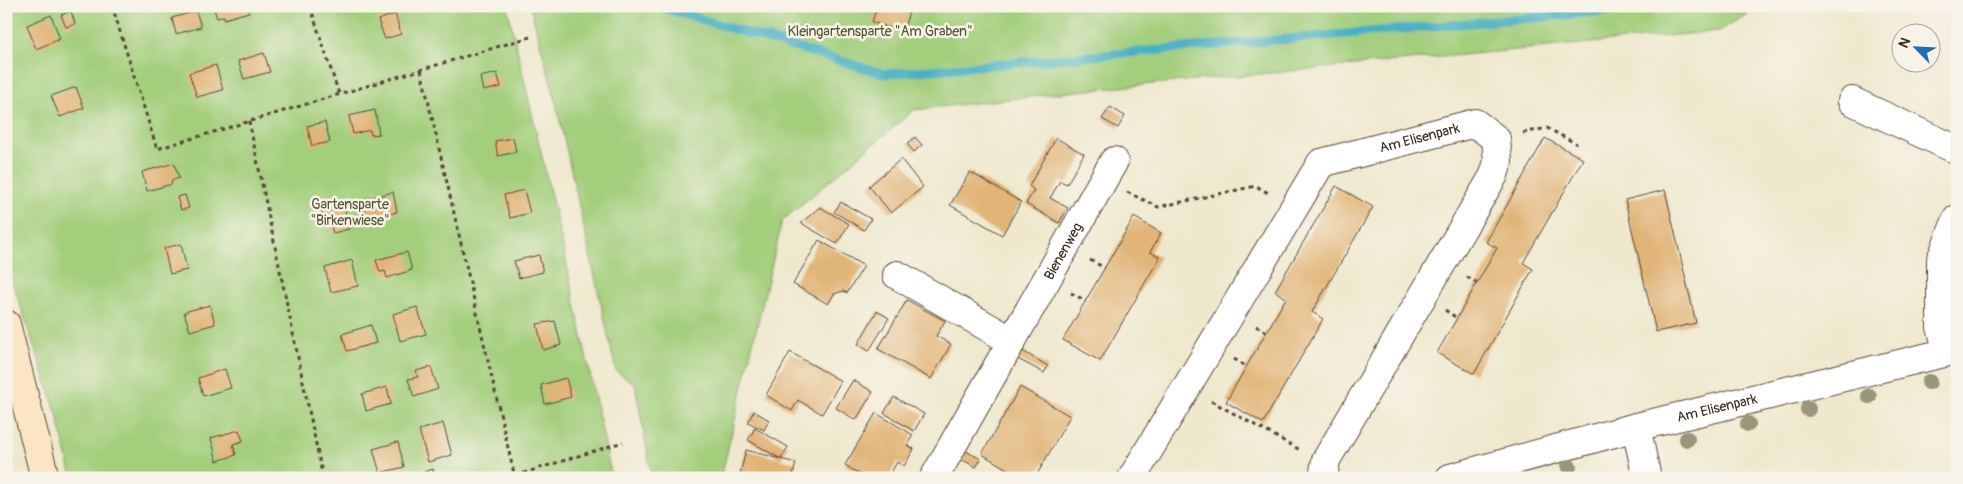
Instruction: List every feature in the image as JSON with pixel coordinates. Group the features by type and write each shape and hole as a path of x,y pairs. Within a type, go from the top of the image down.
{"main road":[{"path":"6,324 45,478"}],"street":[{"path":"1852,101 1957,150"},
{"name":"Am Elisenpark","path":"1132,478 1321,163 1475,124 1496,139"},
{"path":"1324,471 1494,175 1498,161 1496,139"},
{"name":"Bienenweg","path":"934,478 1109,170"},
{"path":"1952,351 1941,327 1941,259 1957,219"},
{"path":"897,275 1012,341"},
{"name":"Am Elisenpark","path":"1450,478 1636,427 1952,351"},
{"path":"1636,427 1647,478"}],"path":[{"path":"112,6 157,149 530,37"},
{"path":"310,6 339,94"},
{"path":"420,70 515,477"},
{"path":"249,121 323,478"},
{"path":"1496,139 1547,128 1578,144"},
{"path":"1109,170 1158,207 1256,186 1294,206"},
{"path":"1186,388 1324,471"},
{"path":"508,478 623,442"}],"green space":[{"name":"Gartensparte \"Birkenwiese\"","path":"6,6 507,6 565,256 612,478 72,478 57,414 6,263"},
{"name":"Kleingartensparte \"Am Graben\"","path":"530,6 1761,6 1719,31 1078,91 914,110 782,221 721,478 652,478 635,384 616,371 554,94"}],"building":[{"path":"213,6 247,6 249,12 224,19 224,16 217,18"},
{"path":"800,6 818,6 816,12"},
{"path":"877,6 910,8 903,32 872,22"},
{"path":"71,11 75,24 66,27 61,15"},
{"path":"196,11 201,27 176,34 172,18"},
{"path":"395,14 401,34 385,39 378,20"},
{"path":"51,15 60,39 36,49 27,25"},
{"path":"264,53 270,72 244,79 238,61"},
{"path":"216,65 223,90 197,97 189,73"},
{"path":"497,73 501,87 483,91 480,77"},
{"path":"76,87 84,108 60,117 51,96"},
{"path":"1110,107 1125,116 1118,128 1102,119"},
{"path":"375,110 379,134 371,135 370,130 353,134 349,116"},
{"path":"325,122 330,142 312,146 307,126"},
{"path":"915,137 922,145 914,152 907,144"},
{"path":"513,138 516,152 498,156 495,141"},
{"path":"1056,138 1084,154 1067,184 1060,181 1050,198 1068,208 1059,223 1026,204 1034,190 1029,186"},
{"path":"1545,138 1583,159 1523,263 1533,269 1474,374 1437,353 1497,248 1486,242"},
{"path":"901,159 923,187 891,213 869,186"},
{"path":"174,163 179,178 171,181 172,184 147,191 142,172"},
{"path":"970,172 1021,202 1002,235 950,205"},
{"path":"1336,186 1373,207 1312,312 1323,319 1263,423 1226,402 1286,298 1275,291"},
{"path":"524,190 530,213 510,218 504,195"},
{"path":"1665,190 1696,323 1656,332 1625,200"},
{"path":"393,192 397,212 367,220 362,200"},
{"path":"185,195 189,208 181,210 177,197"},
{"path":"841,202 871,219 864,230 834,212"},
{"path":"344,205 349,229 333,233 329,221 324,222 321,210"},
{"path":"820,207 849,224 837,244 801,223"},
{"path":"1134,217 1161,233 1150,252 1160,257 1100,361 1063,340"},
{"path":"819,240 864,266 847,293 843,291 834,294 828,304 793,284"},
{"path":"181,244 187,270 170,274 164,248"},
{"path":"407,252 412,270 387,278 385,271 380,272 376,260"},
{"path":"539,255 543,272 519,278 514,261"},
{"path":"352,260 358,286 331,292 325,268"},
{"path":"907,300 945,321 936,336 951,344 931,379 878,349"},
{"path":"210,305 215,324 190,331 184,312"},
{"path":"417,307 426,334 400,341 393,314"},
{"path":"877,311 889,318 869,351 858,344"},
{"path":"555,321 561,345 543,350 537,324"},
{"path":"371,325 376,343 347,351 342,334"},
{"path":"1019,349 1048,366 1044,373 1014,357"},
{"path":"790,352 841,381 822,414 798,400 792,411 766,395"},
{"path":"431,367 438,389 414,397 408,379 418,377 416,371"},
{"path":"225,369 231,388 203,396 198,378"},
{"path":"566,378 571,397 545,404 541,385"},
{"path":"853,380 873,392 856,420 836,408"},
{"path":"387,387 391,404 366,411 362,394"},
{"path":"1020,387 1070,416 1035,478 1022,478 982,454"},
{"path":"894,397 924,414 914,431 884,413"},
{"path":"754,411 769,420 764,430 748,422"},
{"path":"876,413 913,435 907,445 914,449 904,466 897,462 888,478 866,478 845,465"},
{"path":"443,423 452,455 428,462 419,430"},
{"path":"755,428 788,447 781,459 748,440"},
{"path":"239,430 243,441 233,444 236,455 217,461 211,438"},
{"path":"398,442 404,467 380,473 373,449"},
{"path":"962,449 981,459 976,467 957,457"},
{"path":"746,450 796,463 792,478 739,478"},
{"path":"433,469 435,478 426,478 424,472"}],"waterway":[{"path":"657,6 884,74 1667,6"}]}
